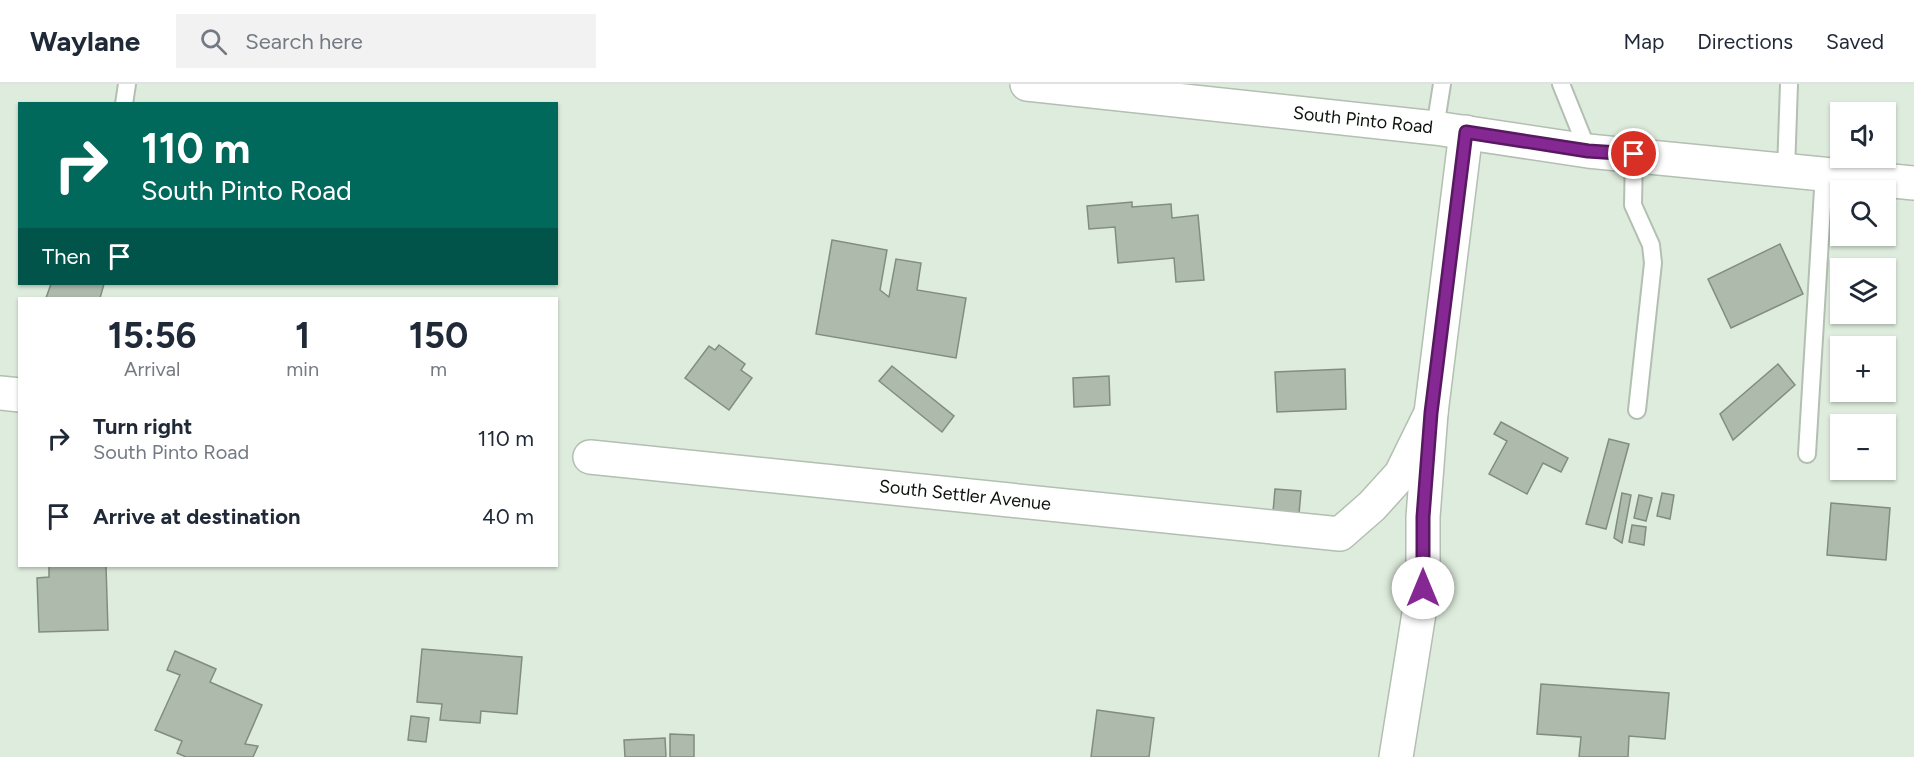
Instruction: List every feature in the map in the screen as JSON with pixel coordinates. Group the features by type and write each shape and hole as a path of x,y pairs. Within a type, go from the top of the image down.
{"street":[{"name":"South Pinto Road","path":"1027,84 1450,130 1588,151 1914,183"},
{"path":"1396,757 1423,588 1423,517 1450,130"},
{"path":"0,393 18,395"},
{"name":"South Settler Avenue","path":"591,456 1340,534 1372,506 1401,474 1431,413"}],"lane":[{"path":"124,102 128,84"},
{"path":"1442,84 1450,130"},
{"path":"1561,84 1588,151"},
{"path":"1786,171 1789,84"},
{"path":"1634,154 1633,205 1651,245 1653,263 1637,410"},
{"path":"1808,454 1824,173"}],"building":[{"path":"1132,202 1132,207 1171,204 1172,218 1198,215 1204,280 1176,282 1174,258 1118,263 1115,227 1089,229 1087,206"},
{"path":"832,240 887,250 880,290 889,297 896,259 921,263 917,290 966,298 956,358 816,334"},
{"path":"1780,244 1803,294 1731,328 1708,279"},
{"path":"51,285 104,285 100,297 46,297"},
{"path":"719,345 745,364 741,370 752,378 729,410 685,378 709,346 715,350"},
{"path":"1778,364 1795,385 1733,440 1720,414"},
{"path":"892,366 954,416 942,432 879,381"},
{"path":"1345,369 1346,409 1277,412 1275,372"},
{"path":"1109,376 1110,405 1074,407 1073,378"},
{"path":"1501,422 1568,458 1561,472 1543,463 1527,494 1489,474 1507,441 1494,434"},
{"path":"1609,439 1629,444 1606,529 1586,524"},
{"path":"1275,489 1301,491 1299,514 1273,512"},
{"path":"1622,493 1631,495 1622,543 1614,538"},
{"path":"1662,493 1674,495 1670,519 1657,516"},
{"path":"1639,495 1652,498 1646,521 1634,518"},
{"path":"1831,503 1890,508 1886,560 1827,555"},
{"path":"1632,525 1646,527 1644,545 1629,542"},
{"path":"49,567 106,567 108,630 39,632 37,578 49,577"},
{"path":"422,649 522,657 517,714 481,711 480,723 440,720 442,704 417,702"},
{"path":"175,651 216,669 210,682 262,705 245,744 258,746 253,757 186,757 177,753 182,741 155,730 180,675 167,670"},
{"path":"1541,684 1669,693 1665,739 1629,736 1628,757 1579,757 1581,737 1537,734"},
{"path":"1097,710 1154,718 1149,757 1091,757"},
{"path":"411,716 429,718 426,742 408,740"},
{"path":"670,734 694,735 694,757 670,757"},
{"path":"665,738 666,757 625,757 624,740"}],"route":[{"path":"1423,588 1423,517 1431,413 1466,132 1588,151 1634,154"}]}
